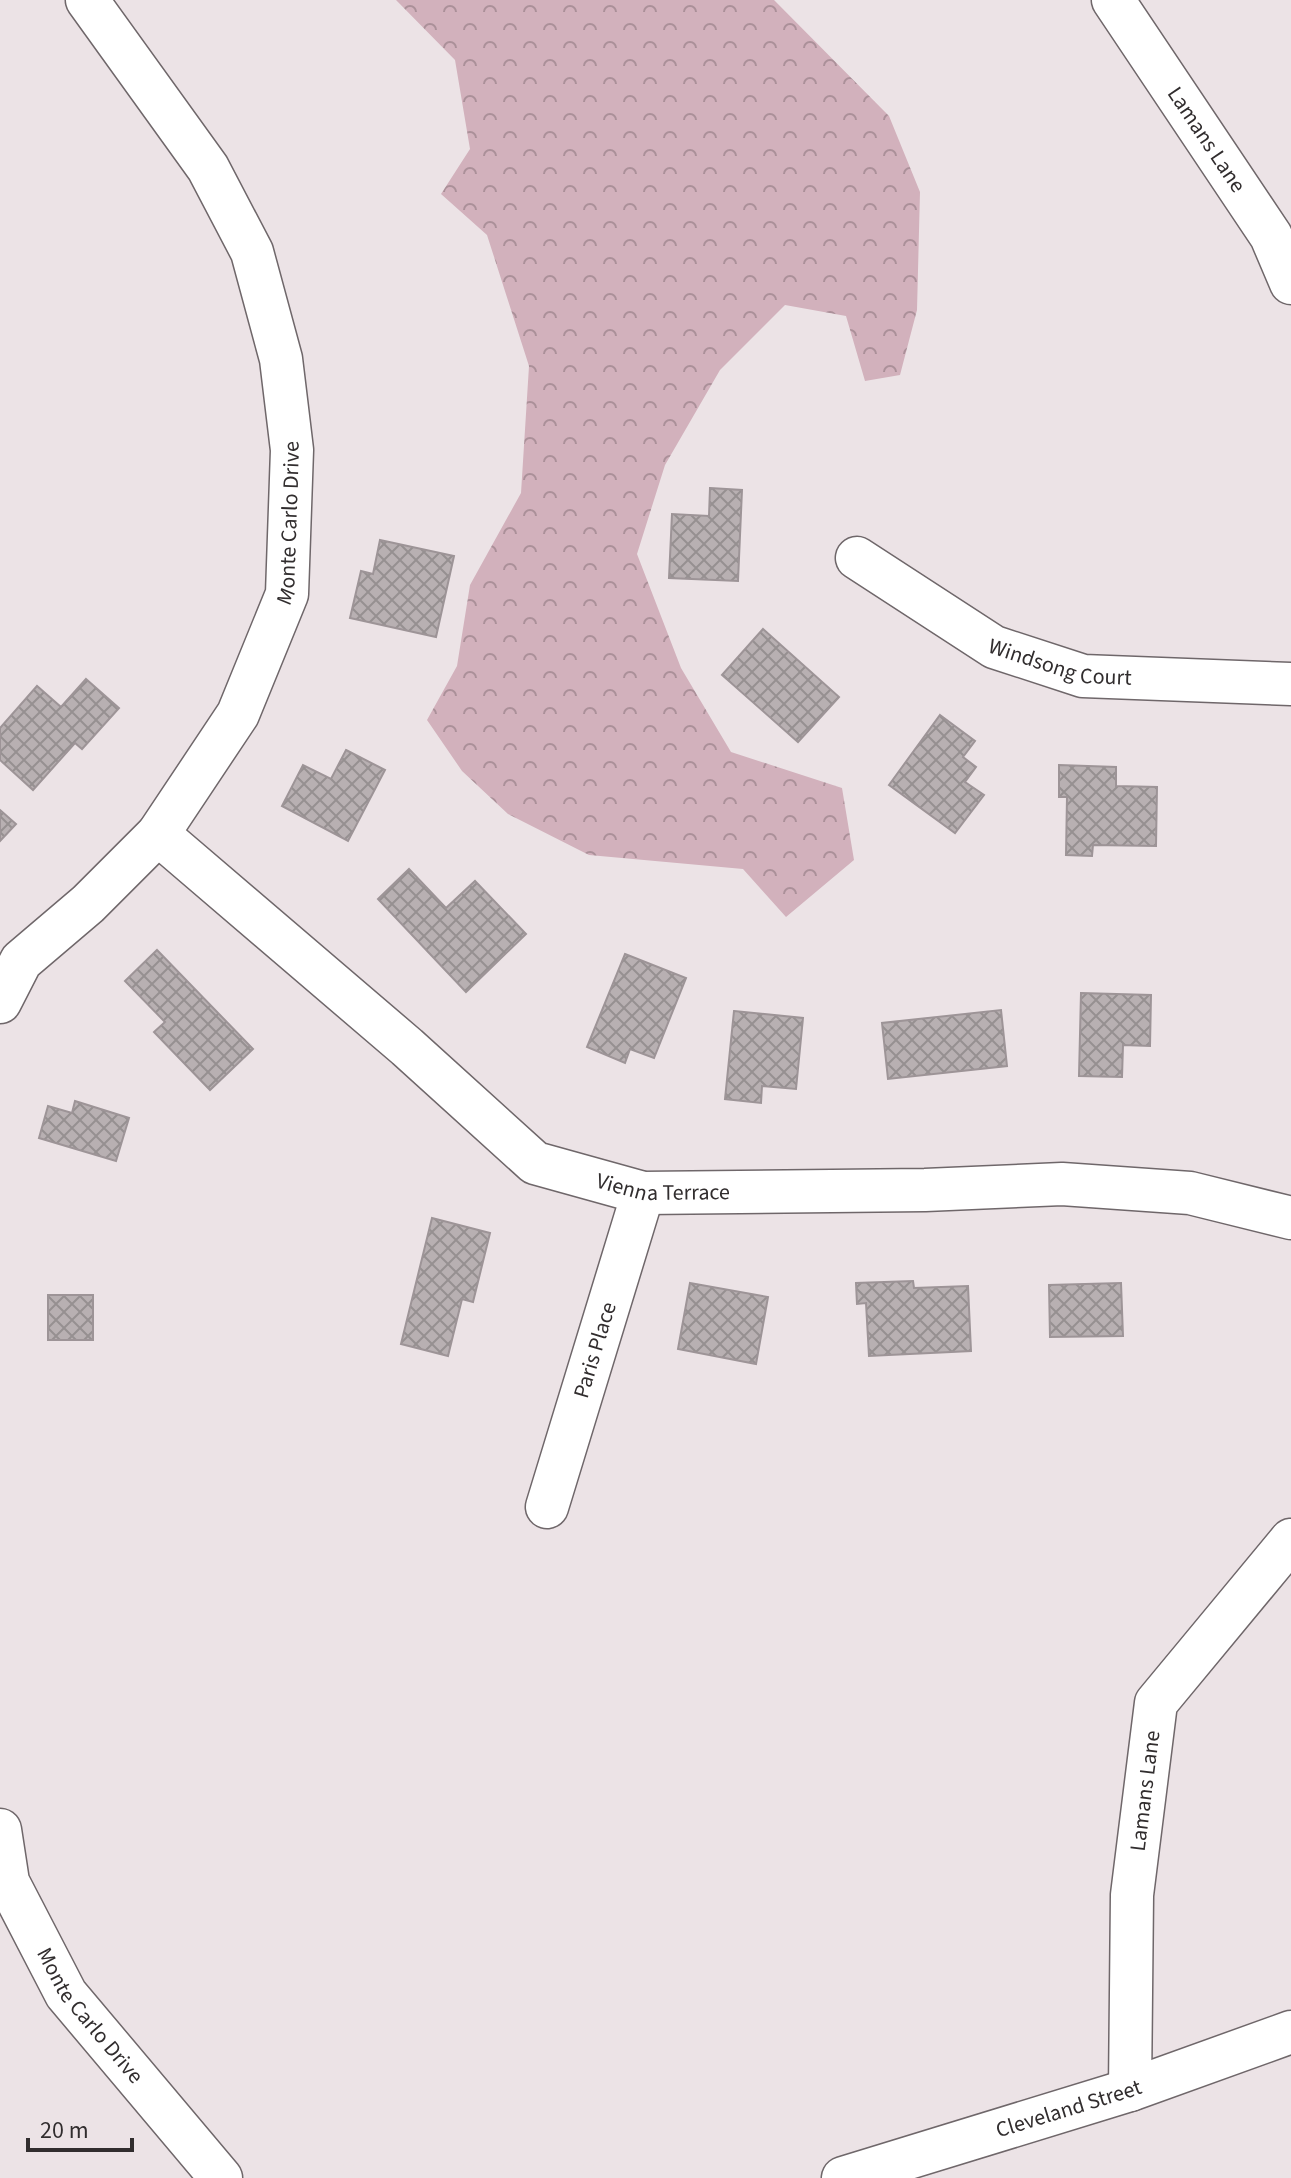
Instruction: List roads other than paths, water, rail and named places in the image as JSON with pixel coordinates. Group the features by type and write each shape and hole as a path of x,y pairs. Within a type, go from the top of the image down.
{"street":[{"name":"Monte Carlo Drive","path":"0,1002 21,961 88,904 158,834 238,714 287,594 292,450 281,359 252,252 208,168 87,0"},
{"name":"Lamans Lane","path":"1113,0 1281,230 1291,283"},
{"name":"Windsong Court","path":"857,558 994,647 1083,676 1291,684"},
{"name":"Vienna Terrace","path":"158,834 407,1047 535,1163 643,1193 925,1190 1062,1184 1190,1193 1291,1218"},
{"name":"Paris Place","path":"547,1507 643,1193"},
{"name":"Lamans Lane","path":"1130,2090 1132,1895 1156,1703 1291,1540"},
{"name":"Monte Carlo Drive","path":"0,1830 8,1882 66,1994 221,2178"},
{"name":"Cleveland Street","path":"843,2178 1130,2090 1291,2032"}]}
